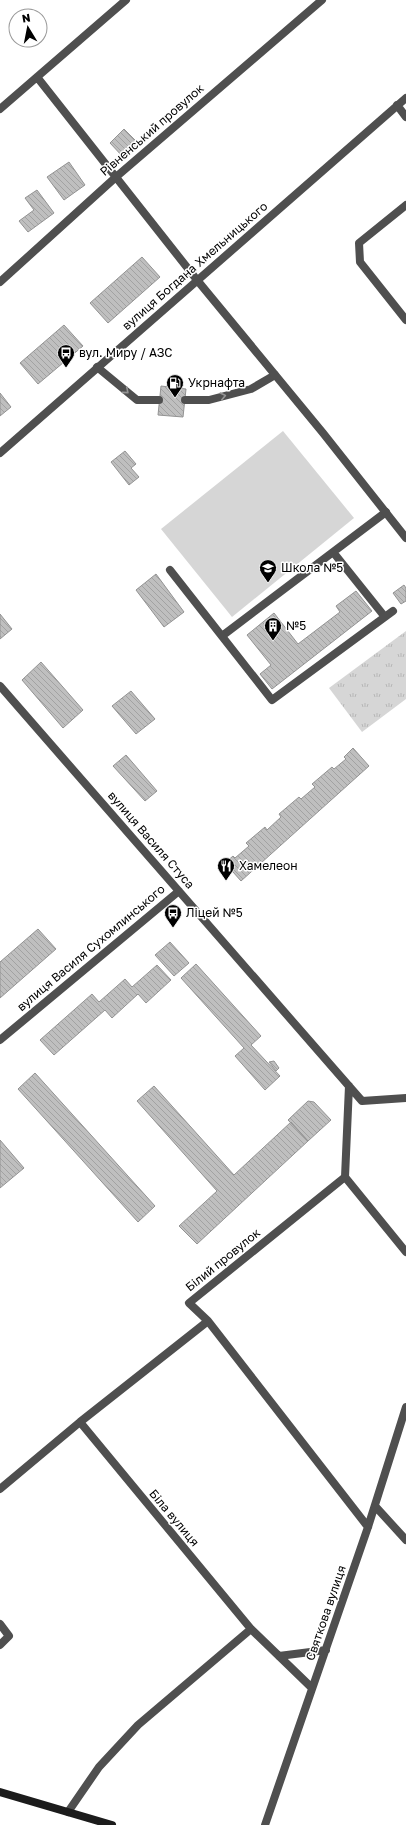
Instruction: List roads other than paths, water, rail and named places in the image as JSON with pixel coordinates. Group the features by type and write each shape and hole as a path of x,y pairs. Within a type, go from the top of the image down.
{"main road":[{"path":"0,1792 112,1825"}],"street":[{"path":"0,109 126,0"},
{"name":"Рівненський провулок","path":"0,282 116,177 322,0"},
{"path":"37,77 197,280 406,538"},
{"name":"вулиця Богдана Хмельницького","path":"0,454 406,98"},
{"path":"397,105 406,117"},
{"path":"406,205 359,243 360,262 406,320"},
{"path":"97,368 137,400 159,400"},
{"path":"185,400 209,400 251,390 275,375"},
{"path":"222,636 386,512"},
{"path":"333,552 385,617"},
{"path":"170,570 272,700 394,611"},
{"name":"вулиця Василя Стуса","path":"0,686 362,1101 406,1098"},
{"name":"вулиця Василя Сухомлинського","path":"0,1040 179,891"},
{"path":"349,1086 345,1177 406,1252"},
{"name":"Білий провулок","path":"345,1177 189,1303 208,1321 368,1527"},
{"path":"0,1489 80,1422 208,1321"},
{"name":"Святкова вулиця","path":"265,1825 368,1527 406,1407"},
{"name":"Біла вулиця","path":"80,1422 251,1629 312,1688"},
{"path":"375,1506 406,1540"},
{"path":"0,1624 9,1636 0,1645"},
{"path":"68,1812 99,1767 138,1725 251,1629"},
{"path":"279,1656 326,1650"}],"place":[{"name":"вул. Миру / АЗС","path":"66,368"},
{"name":"Укрнафта","path":"175,398"},
{"name":"Школа №5","path":"268,583"},
{"name":"№5","path":"273,641"},
{"name":"Хамелеон","path":"226,881"},
{"name":"Ліцей №5","path":"173,928"}]}
